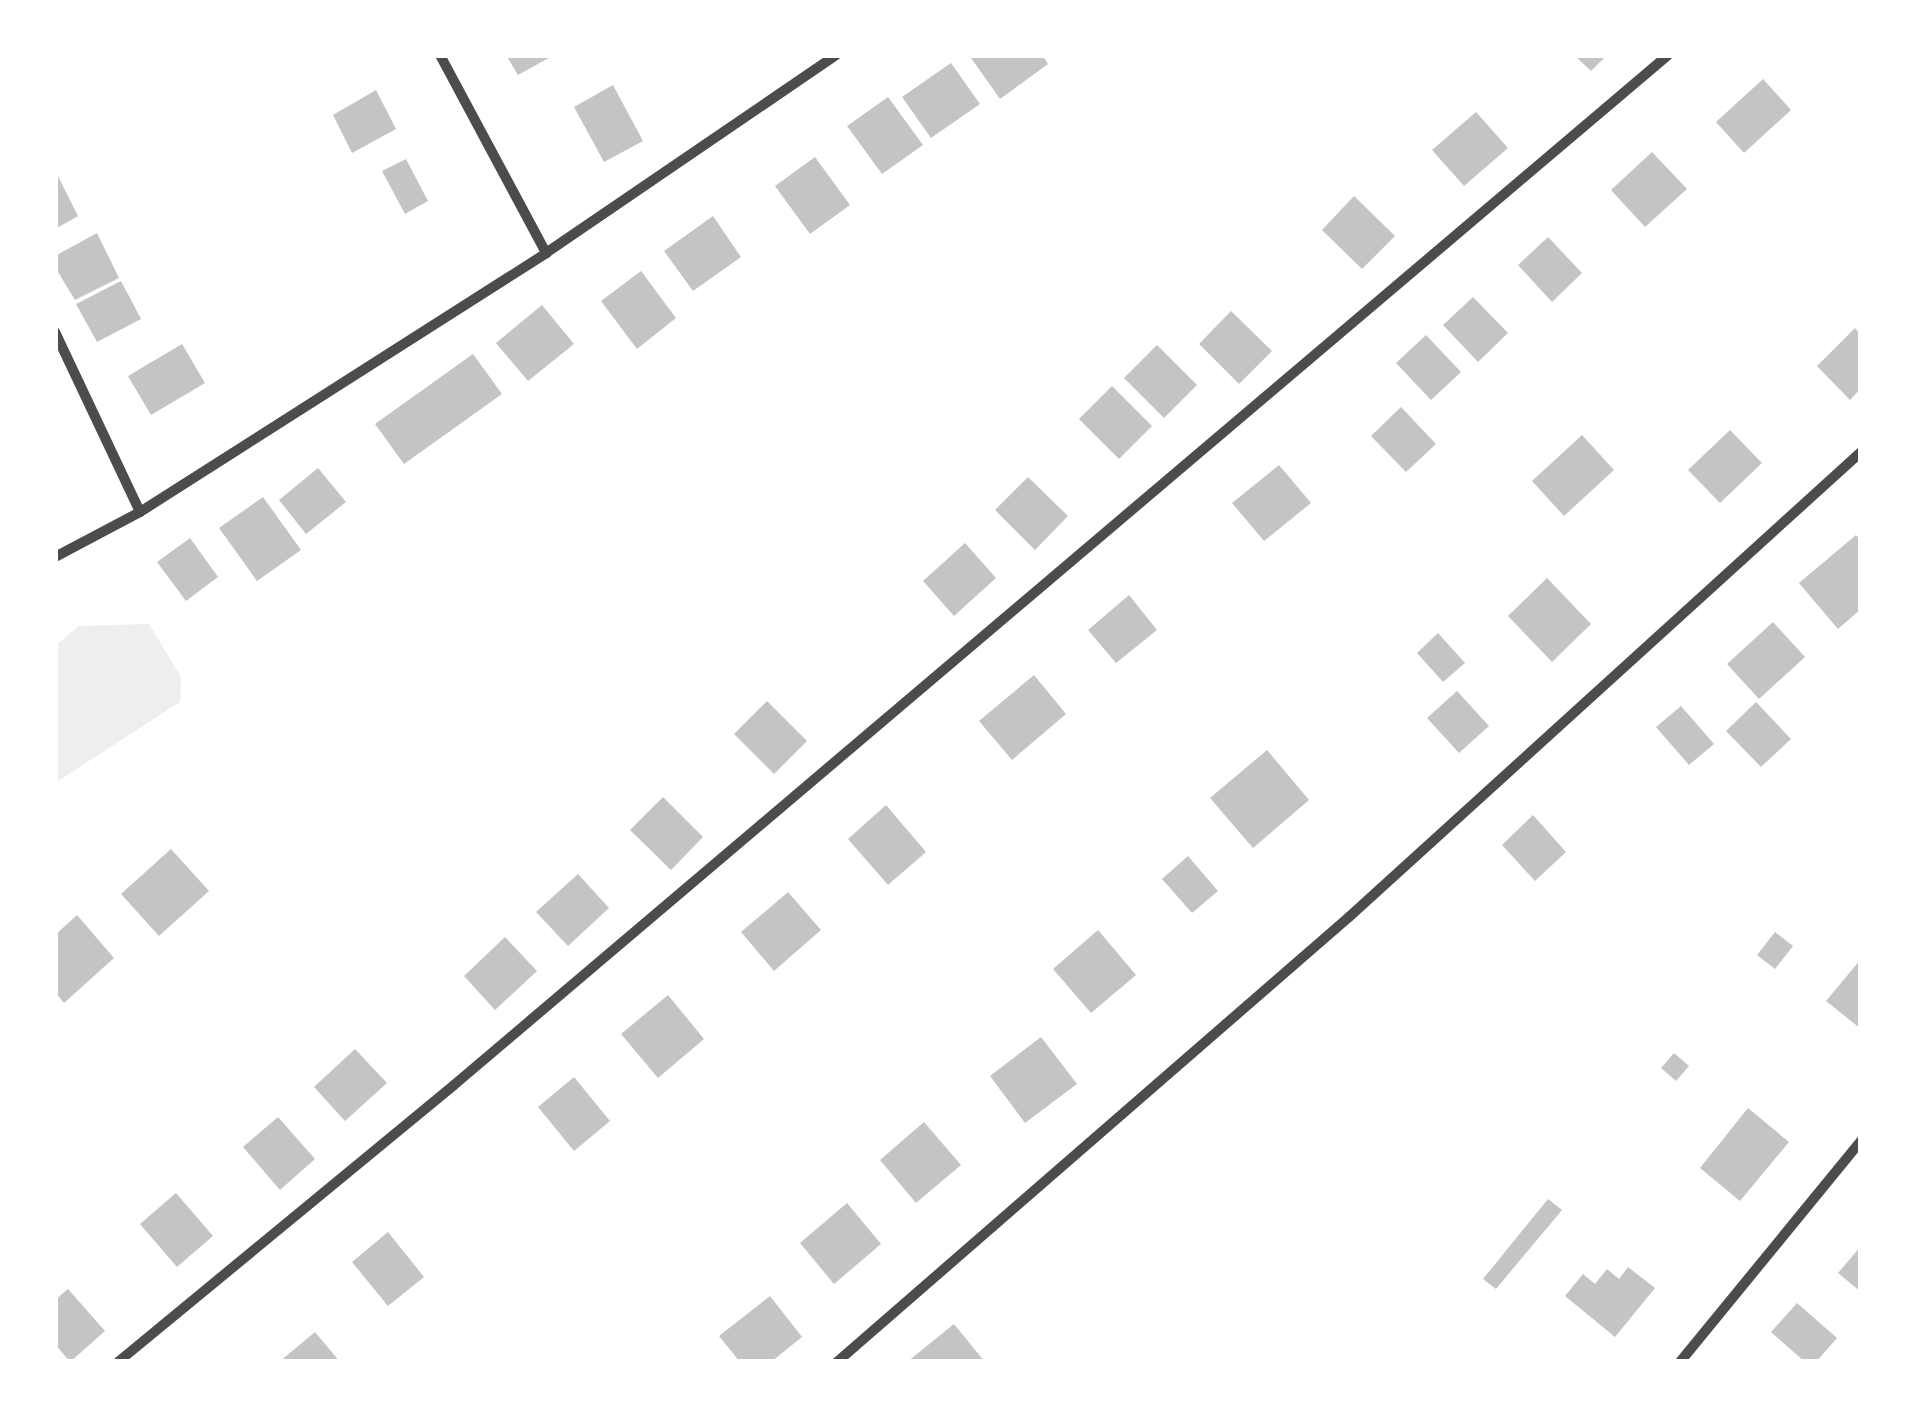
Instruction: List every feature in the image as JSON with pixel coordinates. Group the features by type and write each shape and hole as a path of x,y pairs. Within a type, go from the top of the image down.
{"street":[{"path":"440,55 546,252"},
{"path":"55,557 140,512 546,252 836,55"},
{"path":"118,1362 469,1072 1668,55"},
{"path":"55,332 140,512"},
{"path":"838,1362 1349,917 1861,452"},
{"path":"1680,1362 1861,1142"}],"shaded area":[{"path":"149,624 181,677 180,702 55,783 55,646 79,626"}],"building":[{"path":"506,55 554,55 518,75"},
{"path":"1042,55 1048,64 1000,99 971,58"},
{"path":"1574,55 1607,55 1591,71"},
{"path":"951,63 980,104 931,138 902,97"},
{"path":"1763,79 1791,110 1744,153 1716,122"},
{"path":"613,85 643,141 604,162 574,107"},
{"path":"376,90 396,129 352,153 333,115"},
{"path":"888,97 923,145 882,174 847,126"},
{"path":"1476,112 1508,148 1464,186 1432,150"},
{"path":"1652,152 1687,189 1645,227 1611,190"},
{"path":"815,157 850,205 810,234 775,186"},
{"path":"406,159 428,201 405,214 382,171"},
{"path":"55,170 78,216 55,229"},
{"path":"1354,196 1395,236 1362,269 1322,230"},
{"path":"713,216 741,257 693,291 664,251"},
{"path":"97,233 119,278 75,300 55,267 55,256"},
{"path":"1548,237 1582,273 1552,302 1518,265"},
{"path":"641,271 676,318 637,349 601,301"},
{"path":"121,281 141,319 97,342 76,304"},
{"path":"1473,297 1508,333 1478,362 1443,325"},
{"path":"542,305 574,344 528,381 496,343"},
{"path":"1231,311 1272,351 1239,384 1199,344"},
{"path":"1855,328 1861,335 1861,388 1850,400 1817,366"},
{"path":"1426,335 1461,372 1431,400 1396,363"},
{"path":"182,344 205,383 151,415 128,376"},
{"path":"1157,345 1197,385 1164,418 1124,378"},
{"path":"473,354 502,394 404,464 375,424"},
{"path":"1112,386 1152,426 1119,459 1079,419"},
{"path":"1401,407 1436,444 1406,472 1371,436"},
{"path":"1730,430 1762,463 1720,503 1688,470"},
{"path":"1582,435 1614,470 1564,516 1532,481"},
{"path":"1279,465 1311,503 1264,541 1232,503"},
{"path":"318,468 346,502 306,534 279,500"},
{"path":"1028,477 1068,516 1035,550 995,510"},
{"path":"263,497 301,550 257,581 219,528"},
{"path":"1856,535 1861,541 1861,609 1838,629 1799,583"},
{"path":"190,538 218,577 186,601 157,562"},
{"path":"965,543 996,578 954,616 923,581"},
{"path":"1547,578 1591,624 1552,662 1508,616"},
{"path":"1129,595 1157,630 1116,663 1088,630"},
{"path":"1773,622 1805,657 1759,699 1727,664"},
{"path":"1438,633 1465,663 1443,682 1417,653"},
{"path":"1034,675 1066,714 1012,760 979,721"},
{"path":"1457,691 1489,726 1459,753 1427,718"},
{"path":"767,701 807,741 774,774 734,734"},
{"path":"1756,702 1791,739 1761,767 1726,731"},
{"path":"1681,706 1714,744 1689,765 1656,727"},
{"path":"1267,750 1309,800 1253,848 1210,798"},
{"path":"663,797 703,837 671,870 630,830"},
{"path":"886,805 926,852 888,885 848,839"},
{"path":"1533,815 1566,852 1535,881 1502,845"},
{"path":"171,849 209,891 159,936 121,894"},
{"path":"1188,856 1218,891 1192,913 1162,879"},
{"path":"578,874 609,908 568,946 536,912"},
{"path":"788,892 821,930 774,971 741,932"},
{"path":"77,915 114,958 64,1003 55,992 55,935"},
{"path":"1098,930 1136,975 1091,1013 1053,969"},
{"path":"1775,932 1793,946 1775,969 1757,955"},
{"path":"505,937 537,971 495,1010 464,976"},
{"path":"1861,959 1861,1029 1826,1001"},
{"path":"668,995 704,1039 658,1078 621,1034"},
{"path":"1041,1037 1077,1084 1025,1123 990,1076"},
{"path":"355,1049 387,1083 345,1121 314,1087"},
{"path":"1674,1053 1689,1066 1676,1081 1661,1068"},
{"path":"574,1077 610,1121 574,1151 538,1107"},
{"path":"1748,1108 1789,1142 1740,1201 1700,1168"},
{"path":"278,1117 315,1159 280,1190 243,1147"},
{"path":"924,1122 961,1165 916,1203 880,1160"},
{"path":"176,1193 213,1236 177,1267 140,1224"},
{"path":"1548,1199 1562,1210 1496,1289 1483,1279"},
{"path":"847,1203 881,1244 834,1284 800,1243"},
{"path":"388,1232 424,1277 388,1306 352,1262"},
{"path":"1861,1246 1861,1292 1838,1273"},
{"path":"1628,1267 1655,1288 1615,1337 1565,1296 1583,1274 1595,1284 1607,1269 1619,1279"},
{"path":"68,1289 105,1331 70,1362 55,1344 55,1300"},
{"path":"770,1296 802,1337 771,1362 740,1362 719,1336"},
{"path":"1797,1303 1837,1338 1816,1362 1805,1362 1771,1332"},
{"path":"954,1324 985,1362 907,1362"},
{"path":"315,1332 340,1362 279,1362"}]}
